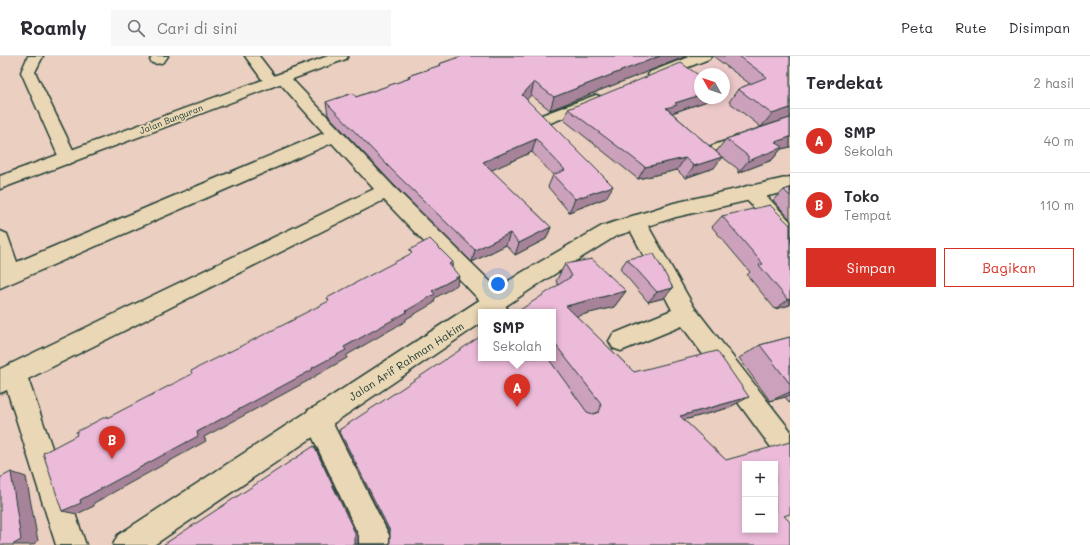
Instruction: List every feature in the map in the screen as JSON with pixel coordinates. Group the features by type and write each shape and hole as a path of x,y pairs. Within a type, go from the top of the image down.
{"street":[{"path":"36,56 28,72 68,158"},
{"path":"252,56 335,135 386,191 500,307"},
{"name":"Jalan Bunguran","path":"0,183 341,56"},
{"path":"644,80 704,56"},
{"path":"545,120 609,94"},
{"path":"0,239 5,277 335,135"},
{"name":"Jalan Arif Rahman Hakim","path":"500,307 562,258 609,231 674,210 790,184"},
{"path":"71,545 7,377 386,191"},
{"path":"751,192 790,234"},
{"path":"636,222 686,314 790,452"},
{"path":"621,341 686,314"},
{"name":"Jalan Arif Rahman Hakim","path":"128,545 317,419 478,320"},
{"path":"317,419 374,535 374,545"}],"lane":[{"path":"703,152 739,140"}],"shaded area":[{"path":"724,56 790,71 790,128 659,174 583,119 694,69 694,104 730,104 730,68 697,68"}],"building":[{"path":"462,56 660,56 554,97 534,82 522,95 613,186 575,199 553,175 565,170 536,139 483,162 551,227 519,243 510,233 475,250 394,172 326,102 353,93 356,97 410,78 408,76"},
{"path":"739,56 790,56 790,108 772,114 738,89 767,77"},
{"path":"681,63 694,72 694,97 675,103 677,105 666,108 722,157 694,166 685,158 645,167 568,109"},
{"path":"790,118 790,137 775,142 783,147 748,161 748,156 726,139"},
{"path":"790,188 790,196 784,190"},
{"path":"770,205 790,225 790,299 788,300 759,265 763,264 722,216"},
{"path":"430,239 453,262 449,264 459,276 432,291 435,294 406,311 407,312 344,347 346,350 312,368 312,370 197,432 198,436 80,500 81,503 62,511 43,453 77,435 76,432 107,416 107,418 192,374 191,371 329,301 327,298 412,253 409,250"},
{"path":"654,254 673,288 657,292 627,259"},
{"path":"592,259 626,291 566,306 634,372 717,351 749,397 680,416 726,460 790,442 790,514 784,516 790,522 790,545 163,545 314,446 355,533 355,544 390,544 390,531 339,430 478,338 478,361 550,361 587,412 593,414 599,412 601,407 600,402 556,345 556,309 522,309 572,276 565,264"},
{"path":"790,337 790,384 760,345"},
{"path":"11,472 21,540 12,545 0,545 0,478"}],"place":[{"name":"SMP","path":"517,407"},
{"name":"Toko","path":"112,459"}]}
